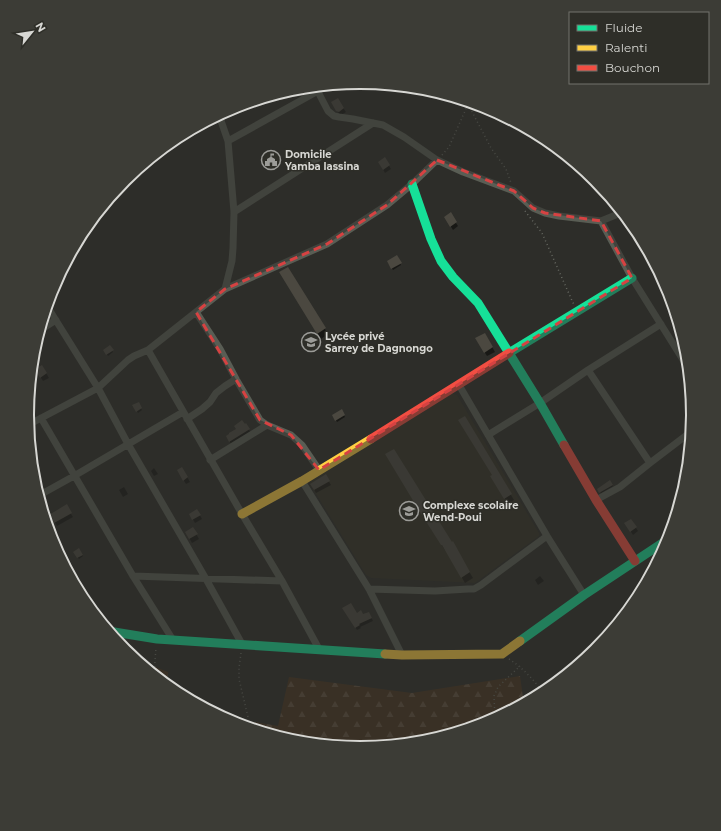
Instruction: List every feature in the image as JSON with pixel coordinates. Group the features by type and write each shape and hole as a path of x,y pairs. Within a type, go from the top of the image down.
{"street":[{"path":"318,92 328,111 334,116 383,125 438,160 463,172 514,191 533,208 545,213 559,216 601,220 618,214"},
{"path":"228,141 310,93"},
{"path":"221,121 228,141 234,212 234,248 225,289"},
{"path":"234,212 373,123"},
{"path":"34,422 98,388 128,360 148,350 225,289 328,244 387,205 438,160"},
{"path":"412,184 431,239 441,261 453,277 478,303 540,403 596,500 635,562"},
{"path":"601,220 632,278 682,358"},
{"path":"242,514 302,481 632,278"},
{"path":"51,312 98,388 128,444 206,578 242,644"},
{"path":"196,312 220,349 236,380 260,420 266,425 291,436 302,445 319,470"},
{"path":"47,326 56,320"},
{"path":"488,435 661,324"},
{"path":"148,350 210,460 282,581 319,649"},
{"path":"588,370 650,463"},
{"path":"187,419 210,402 216,393 236,380"},
{"path":"459,385 547,536 584,595"},
{"path":"43,493 183,412"},
{"path":"41,418 133,576 173,640"},
{"path":"210,460 266,425"},
{"path":"596,500 620,487 686,436"},
{"path":"302,481 369,589 402,655"},
{"path":"369,589 435,591 474,589 547,536"},
{"path":"116,632 157,639 402,655 502,654 584,595 660,545"},
{"path":"133,576 282,581"}],"path":[{"path":"438,160 449,147 467,107"},
{"path":"155,669 157,639"},
{"path":"242,644 239,679 248,716 248,722"},
{"path":"502,654 520,666 540,688"},
{"path":"495,713 494,696 498,686 520,666"}],"highlighted area":[{"path":"437,160 514,191 533,208 545,213 601,221 632,278 319,470 291,435 260,420 196,312 225,289 327,244 387,205"}],"shaded area":[{"path":"451,393 457,395 539,533 539,536 475,583 371,578 366,575 310,484 312,478"}],"green space":[{"path":"150,665 168,672 168,679"},
{"path":"520,676 523,698 465,725 424,736 403,739 360,742 318,739 297,736 255,724 255,722 278,726 289,677 412,693"}],"building":[{"path":"338,98 344,108 339,112 336,111 331,102"},
{"path":"385,157 390,165 383,170 378,162"},
{"path":"451,212 457,222 450,227 444,217"},
{"path":"397,255 402,263 391,269 387,261"},
{"path":"288,267 326,328 317,334 279,272"},
{"path":"485,333 493,347 484,353 475,338"},
{"path":"110,345 114,350 106,355 103,350"},
{"path":"42,365 47,373 40,378 37,373 38,367"},
{"path":"139,402 142,408 136,412 132,405"},
{"path":"342,409 345,415 335,421 332,415"},
{"path":"465,416 512,494 504,499 490,476 492,475 458,420"},
{"path":"242,420 250,429 229,442 226,436 236,429 234,426"},
{"path":"394,449 452,542 453,541 470,572 461,578 385,454"},
{"path":"182,467 188,477 183,481 177,470"},
{"path":"326,474 330,481 314,490 310,484"},
{"path":"610,480 613,485 599,493 597,489"},
{"path":"67,504 72,513 54,523 49,515"},
{"path":"197,509 201,515 192,520 189,514"},
{"path":"631,519 637,527 630,532 624,523"},
{"path":"193,527 198,534 189,539 185,532"},
{"path":"79,548 83,555 77,558 73,552"},
{"path":"351,603 357,613 361,610 363,614 369,612 372,618 359,624 360,625 355,628 342,608"}],"traffic: fast":[{"path":"412,184 431,239 441,261 453,277 478,303 540,403 564,445"},
{"path":"509,353 632,278"},
{"path":"520,641 584,595 660,545"},
{"path":"116,632 157,639 385,654"}],"traffic: slow":[{"path":"242,514 302,481 371,439"},
{"path":"385,654 502,654 520,641"}],"traffic: jam":[{"path":"371,439 509,353"},
{"path":"564,445 596,500 635,561"}],"place":[{"name":"Domicile Yamba lassina","path":"271,160"},
{"name":"Lycée privé Sarrey de Dagnongo","path":"311,342"},
{"name":"Complexe scolaire Wend-Poui","path":"409,511"}]}
